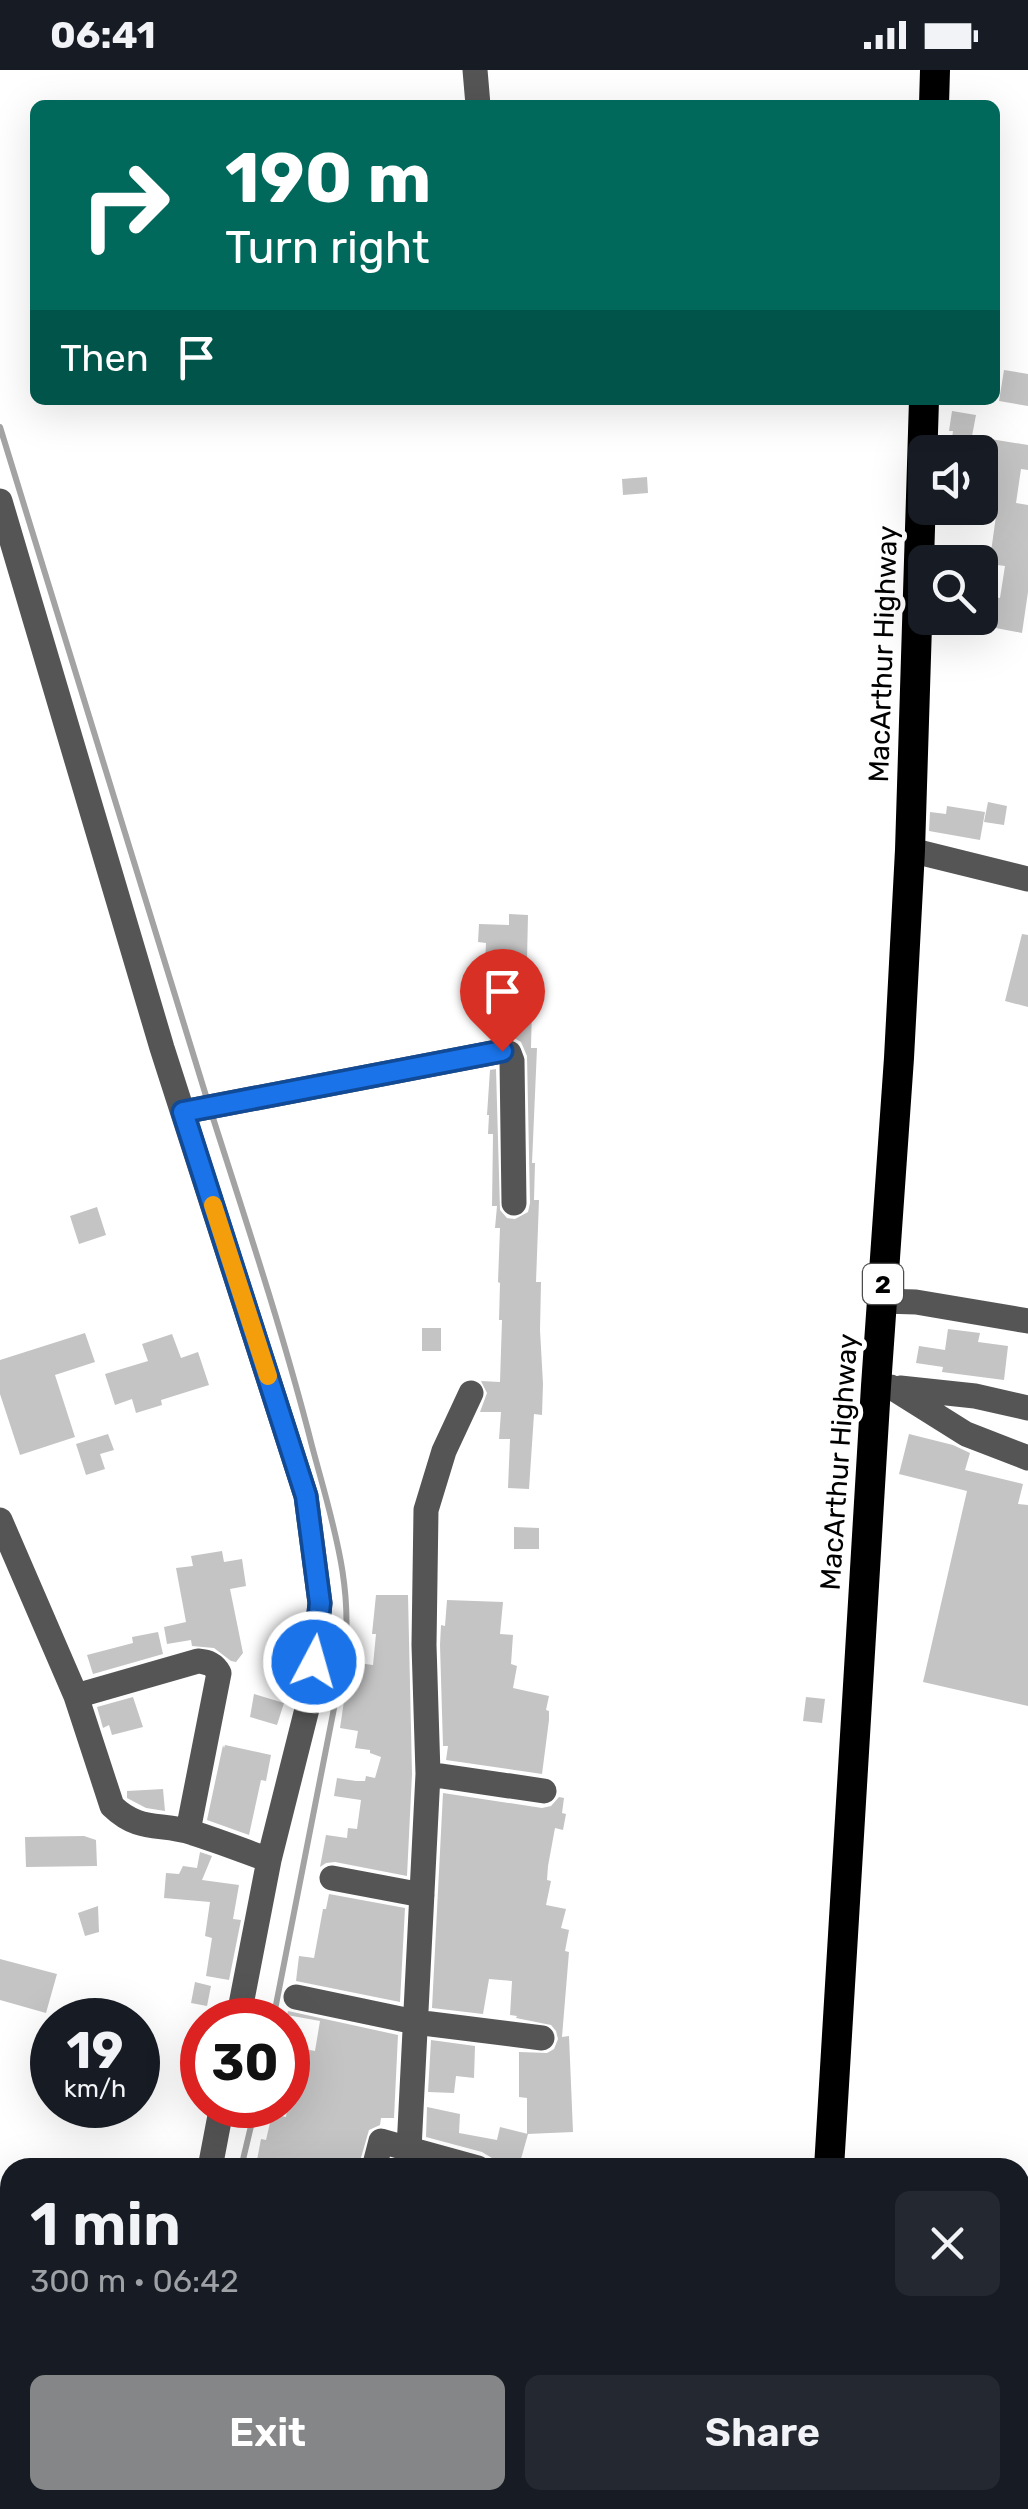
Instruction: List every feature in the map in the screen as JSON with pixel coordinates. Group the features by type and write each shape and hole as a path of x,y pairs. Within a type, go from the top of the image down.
{"highway":[{"path":"934,100 935,70"},
{"name":"MacArthur Highway","path":"830,2158 883,1386 882,1301 910,850 924,405"}],"street":[{"path":"475,70 478,100"},
{"path":"0,501 183,1112 306,1496 320,1603 312,1692 269,1860 242,1998"},
{"path":"910,850 1028,879"},
{"path":"183,1112 502,1051 509,1053 512,1061 514,1203"},
{"path":"882,1301 916,1302 1028,1321"},
{"path":"883,1386 975,1396 1028,1408"},
{"path":"883,1386 966,1434 1028,1458"},
{"path":"410,2149 428,1774 424,1646 426,1510 444,1450 471,1393"},
{"path":"0,1520 76,1696 112,1806 135,1824 188,1831 269,1860"},
{"path":"76,1696 198,1661 209,1662 216,1668 219,1673 188,1831"},
{"path":"428,1774 544,1792"},
{"path":"332,1878 422,1895"},
{"path":"310,2001 414,2022 542,2038"},
{"path":"212,2158 218,2128"},
{"path":"377,2158 381,2142 442,2158"}],"building":[{"path":"1004,370 1028,374 1028,406 1000,401"},
{"path":"952,411 976,415 972,435 952,435 953,431 949,431"},
{"path":"998,440 1028,445 1028,470 1021,469 1016,503 1028,505 1028,592 1022,633 998,628 998,598 1005,566 998,565 998,545 992,545 995,525 998,525"},
{"path":"647,477 648,493 623,495 622,479"},
{"path":"988,802 1007,806 1004,825 984,822"},
{"path":"947,806 985,812 980,840 929,831 930,812 946,814"},
{"path":"509,914 528,915 526,1004 532,1004 531,1048 537,1048 532,1163 534,1200 539,1200 536,1282 541,1282 543,1384 542,1415 534,1414 529,1489 508,1488 510,1439 499,1439 501,1412 480,1412 487,1393 481,1381 500,1382 502,1320 498,1282 500,1228 495,1228 497,1206 492,1206 493,1134 488,1134 487,1115 490,1070 496,1069 500,1210 507,1218 515,1219 528,1212 530,1203 527,1056 521,1042 514,1038 488,1037 491,988 484,988 486,943 478,942 479,924 509,925"},
{"path":"1022,934 1028,935 1028,1007 1005,1001"},
{"path":"97,1207 106,1235 79,1244 70,1216"},
{"path":"422,1328 441,1328 441,1351 422,1351"},
{"path":"948,1329 980,1333 978,1342 1008,1346 1004,1380 942,1372 943,1367 916,1363 919,1346 945,1350"},
{"path":"85,1333 95,1362 55,1375 75,1437 20,1455 0,1394 0,1360"},
{"path":"172,1334 181,1358 198,1352 209,1385 161,1400 162,1405 136,1413 132,1399 115,1405 105,1374 148,1361 142,1344"},
{"path":"108,1434 114,1450 100,1454 105,1469 86,1475 76,1444"},
{"path":"909,1434 970,1453 965,1470 1023,1484 1018,1504 1028,1505 1028,1706 923,1682 967,1491 899,1474"},
{"path":"514,1527 539,1528 539,1549 514,1549"},
{"path":"222,1551 224,1562 242,1559 246,1586 230,1589 243,1653 236,1662 214,1648 192,1646 191,1640 167,1644 164,1627 186,1622 176,1568 193,1566 191,1556"},
{"path":"376,1595 408,1595 412,1774 407,1876 335,1862 320,1867 326,1835 347,1838 348,1828 357,1829 361,1800 334,1796 337,1778 375,1778 381,1757 370,1750 355,1748 358,1731 340,1728 344,1701 327,1697 330,1662 357,1667 358,1663 373,1665"},
{"path":"447,1600 503,1602 500,1634 513,1635 511,1664 517,1666 513,1688 549,1696 542,1774 446,1760 440,1645"},
{"path":"158,1632 163,1654 93,1674 87,1655 133,1643 132,1637"},
{"path":"254,1694 284,1703 277,1725 250,1717"},
{"path":"133,1697 143,1727 112,1735 109,1725 103,1728 97,1707"},
{"path":"806,1697 825,1699 822,1723 803,1721"},
{"path":"223,1745 271,1755 266,1781 261,1780 249,1835 207,1820"},
{"path":"163,1789 165,1811 146,1808 127,1798 127,1791"},
{"path":"443,1793 542,1808 564,1798 562,1813 566,1814 563,1830 555,1828 546,1905 566,1909 561,1928 569,1930 562,2037 569,2036 573,2132 527,2134 527,2098 519,2097 519,2052 547,2053 554,2049 558,2039 551,2025 510,2015 512,1981 489,1979 483,2014 432,2008"},
{"path":"84,1836 96,1840 97,1866 26,1867 25,1837"},
{"path":"200,1852 212,1856 202,1880 239,1885 233,1919 241,1920 229,1980 206,1976 212,1938 205,1936 210,1902 164,1898 166,1873 179,1874 183,1866 197,1868"},
{"path":"329,1894 405,1908 400,2002 296,1981 299,1956 314,1958"},
{"path":"98,1906 99,1932 85,1936 78,1913"},
{"path":"0,1959 57,1974 50,1998 30,1998 30,2008 0,2000"},
{"path":"195,1982 211,1986 209,1998 192,1998"},
{"path":"310,2016 398,2035 394,2118 381,2118 380,2125 369,2130 361,2158 257,2158 261,2139 266,2140 269,2128 310,2128 310,2050 315,2051 320,2021 310,2019"},
{"path":"431,2040 475,2046 474,2078 456,2076 454,2093 428,2092"},
{"path":"427,2107 460,2114 459,2133 497,2140 500,2127 528,2134 521,2158 492,2158 426,2137"}],"waterway":[{"path":"0,427 207,1099"},
{"path":"213,1118 278,1323 334,1530 346,1613 342,1671"},
{"path":"277,1998 337,1693"},
{"path":"243,2158 251,2128"}],"slow traffic":[{"path":"213,1205 268,1376"}],"route":[{"path":"314,1662 320,1603 306,1496 183,1112 502,1051"}]}
